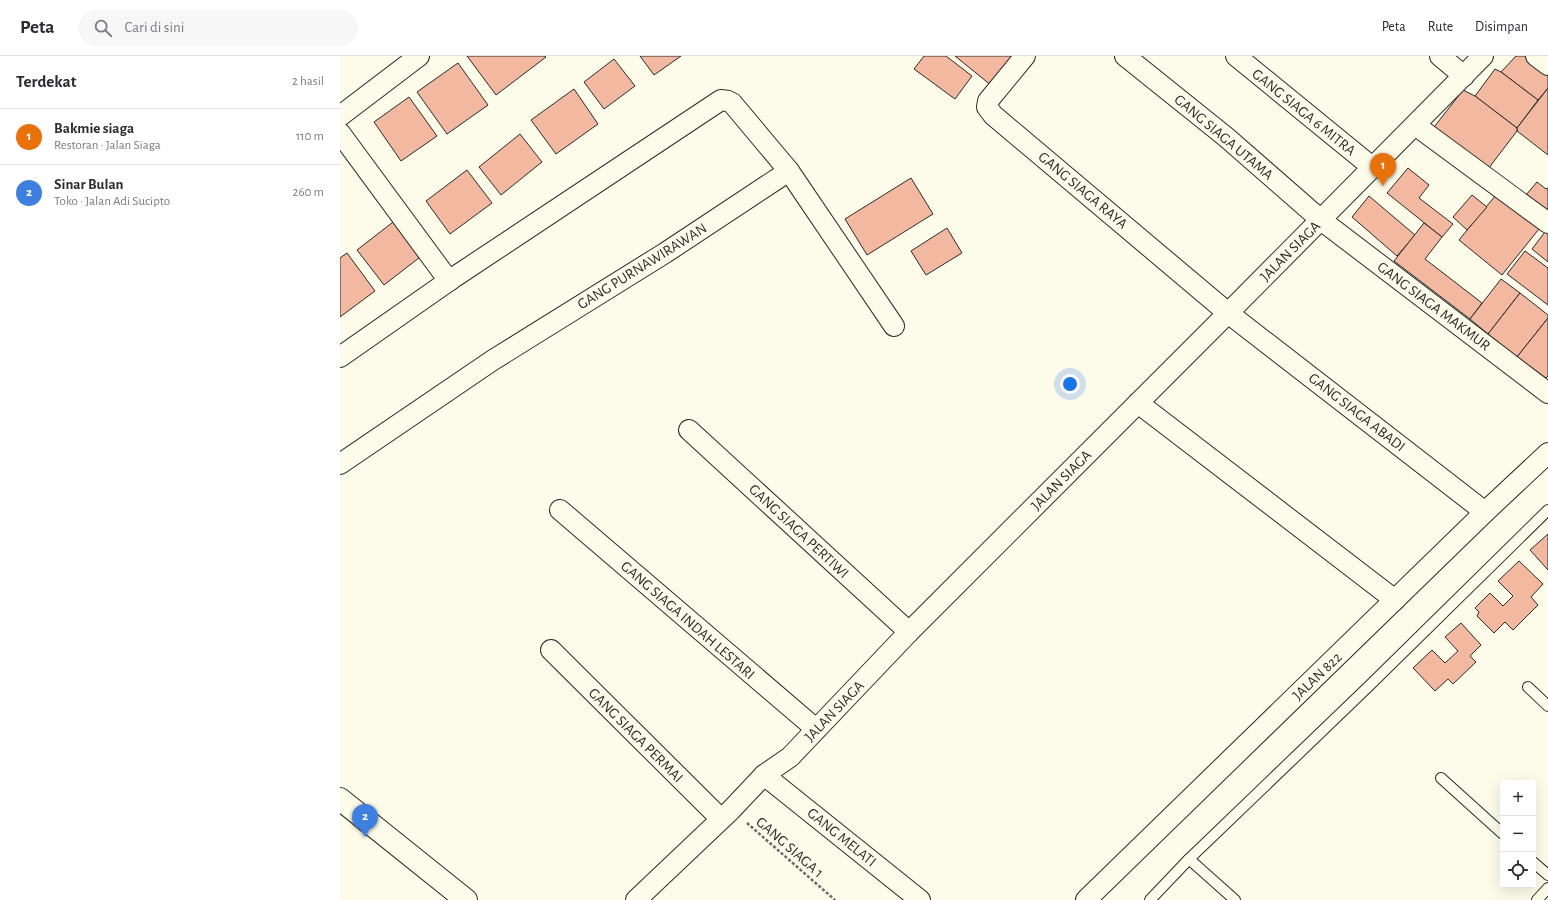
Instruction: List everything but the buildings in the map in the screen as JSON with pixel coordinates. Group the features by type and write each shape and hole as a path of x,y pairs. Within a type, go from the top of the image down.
{"main road":[{"path":"340,798 466,900"}],"street":[{"path":"340,116 419,56"},
{"name":"GANG SIAGA RAYA","path":"1025,56 988,101 987,107 993,115 1228,313"},
{"name":"GANG SIAGA UTAMA","path":"1125,56 1226,137 1321,220"},
{"name":"GANG SIAGA 6 MITRA","path":"1236,56 1372,167"},
{"path":"1440,56 1464,76"},
{"name":"JALAN SIAGA","path":"636,900 726,814 764,775 790,757 909,632 1483,56"},
{"path":"1536,56 1548,65"},
{"path":"340,357 449,281 721,100 732,103 789,172 894,326"},
{"path":"1414,125 1548,223"},
{"path":"340,133 449,281"},
{"name":"GANG PURNAWIRAWAN","path":"340,464 493,360 665,253 789,172"},
{"name":"GANG SIAGA MAKMUR","path":"1321,220 1548,393"},
{"name":"GANG SIAGA ABADI","path":"1228,313 1485,512"},
{"path":"1138,403 1395,600"},
{"name":"GANG SIAGA PERTIWI","path":"689,430 909,632"},
{"name":"JALAN 822","path":"1086,900 1485,512 1548,453"},
{"name":"GANG SIAGA INDAH LESTARI","path":"560,510 816,730"},
{"name":"GANG SIAGA PERMAI","path":"551,650 726,814"},
{"name":"GANG MELATI","path":"764,775 920,900"}],"lane":[{"path":"1150,900 1189,859 1369,686 1548,510"},
{"path":"1528,687 1548,706"},
{"path":"1441,778 1500,831"},
{"path":"1189,859 1235,900"},
{"path":"1536,865 1548,875"},
{"path":"1537,900 1548,888"}],"path":[{"name":"GANG SIAGA 1","path":"726,814 835,900"}],"place":[{"name":"Bakmie siaga","path":"1383,186"},
{"name":"Sinar Bulan","path":"365,837"}]}
